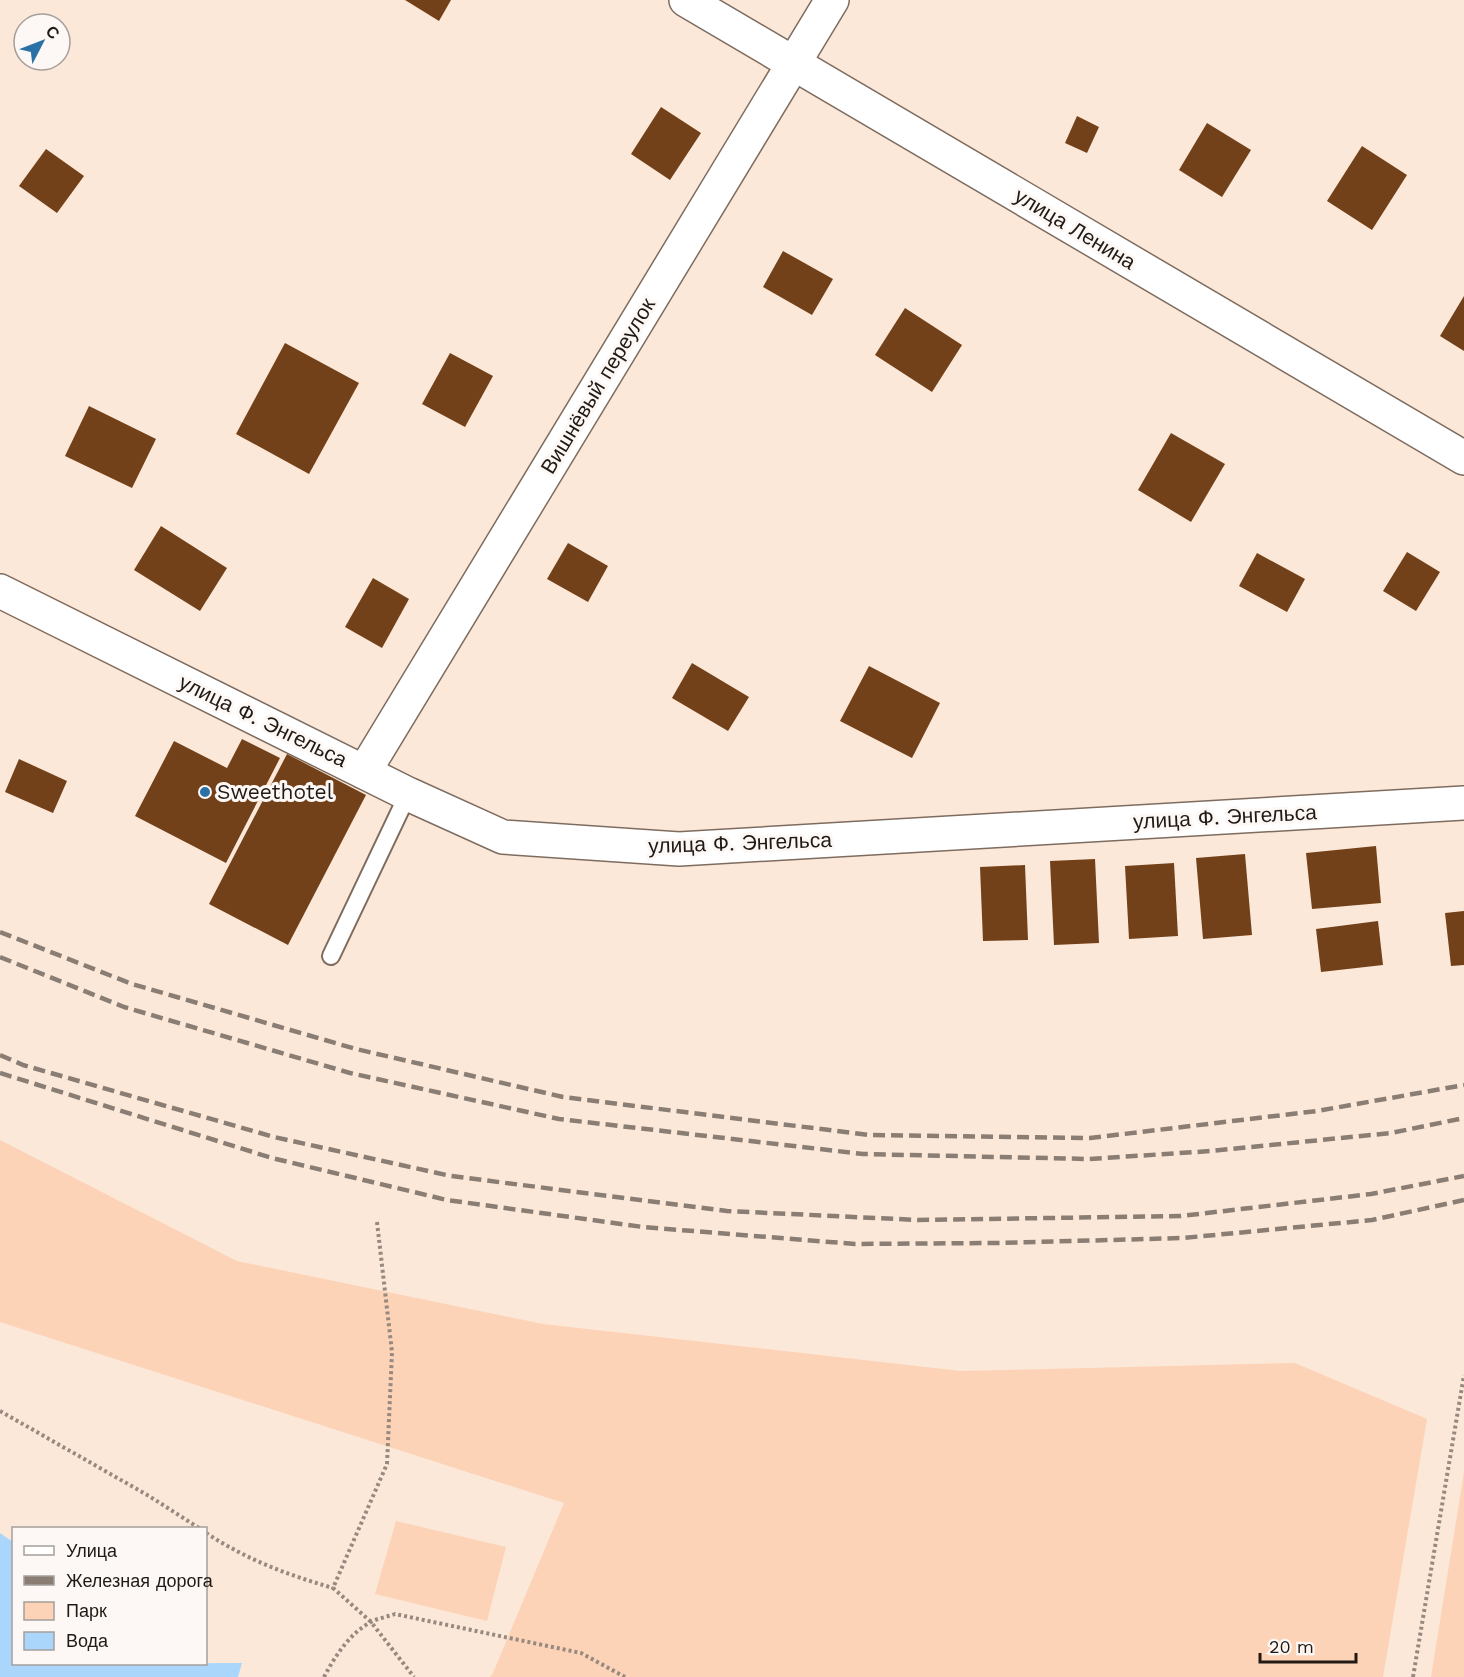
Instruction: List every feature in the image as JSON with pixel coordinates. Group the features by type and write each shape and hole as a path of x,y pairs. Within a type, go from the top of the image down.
{"street":[{"name":"улица Ленина","path":"686,0 1464,458"},
{"name":"Вишнёвый переулок","path":"364,772 832,0"},
{"name":"улица Ф. Энгельса","path":"0,591 408,794 503,837 679,849 1464,802"}],"lane":[{"path":"331,956 408,794"}],"path":[{"path":"333,1588 387,1464 392,1352 377,1222"},
{"path":"1413,1677 1464,1375"},
{"path":"0,1411 149,1496 197,1527"},
{"path":"207,1534 230,1549 285,1574 333,1588 371,1622 414,1677"},
{"path":"324,1677 345,1643 371,1622 395,1614 581,1653 625,1677"}],"green space":[{"path":"0,1140 237,1261 543,1324 961,1371 1295,1363 1427,1419 1383,1677 490,1677 564,1503 0,1322"},
{"path":"1464,1472 1464,1677 1431,1677"},
{"path":"396,1521 506,1547 487,1621 375,1594"}],"water":[{"path":"0,1533 12,1541 12,1665 242,1663 238,1677 0,1677"}],"building":[{"path":"405,0 451,0 439,21"},
{"path":"661,107 701,133 670,180 631,154"},
{"path":"1077,116 1099,127 1087,153 1065,143"},
{"path":"1207,123 1251,150 1222,197 1179,170"},
{"path":"1362,146 1407,175 1372,230 1327,201"},
{"path":"46,149 84,176 57,213 19,186"},
{"path":"783,251 833,279 812,315 763,287"},
{"path":"1464,296 1464,351 1440,336"},
{"path":"905,308 962,345 932,392 875,355"},
{"path":"285,343 359,383 309,474 236,434"},
{"path":"450,353 493,376 465,427 422,404"},
{"path":"89,406 156,439 132,488 65,456"},
{"path":"1171,433 1225,464 1191,522 1138,490"},
{"path":"161,526 227,568 200,611 134,570"},
{"path":"568,543 608,566 588,602 547,579"},
{"path":"1407,552 1440,572 1416,611 1383,591"},
{"path":"1257,553 1305,579 1287,612 1239,586"},
{"path":"373,578 409,599 382,648 345,627"},
{"path":"692,663 749,697 728,731 672,698"},
{"path":"869,666 940,703 912,758 840,721"},
{"name":"Sweethotel","path":"242,739 280,758 226,863 135,816 174,741 227,768"},
{"path":"287,754 366,795 288,945 209,904"},
{"path":"19,759 67,781 53,813 5,792"},
{"path":"1376,846 1381,903 1312,909 1306,853"},
{"path":"1245,854 1252,935 1203,939 1196,858"},
{"path":"1095,859 1099,943 1054,945 1050,861"},
{"path":"1174,863 1178,936 1129,939 1125,866"},
{"path":"1025,865 1028,940 983,941 980,867"},
{"path":"1464,911 1464,965 1451,966 1445,913"},
{"path":"1378,921 1383,965 1321,972 1316,929"}],"railway":[{"path":"0,932 132,984 356,1049 563,1097 869,1135 1090,1138 1317,1111 1464,1085"},
{"path":"0,957 124,1007 350,1073 559,1119 863,1154 1089,1159 1211,1151 1391,1133 1464,1118"},
{"path":"0,1055 23,1065 274,1137 451,1176 727,1211 918,1220 1181,1216 1371,1194 1464,1176"},
{"path":"0,1073 272,1158 447,1200 643,1227 855,1244 1183,1238 1372,1220 1464,1200"}],"place":[{"name":"Sweethotel","path":"205,792"}]}
